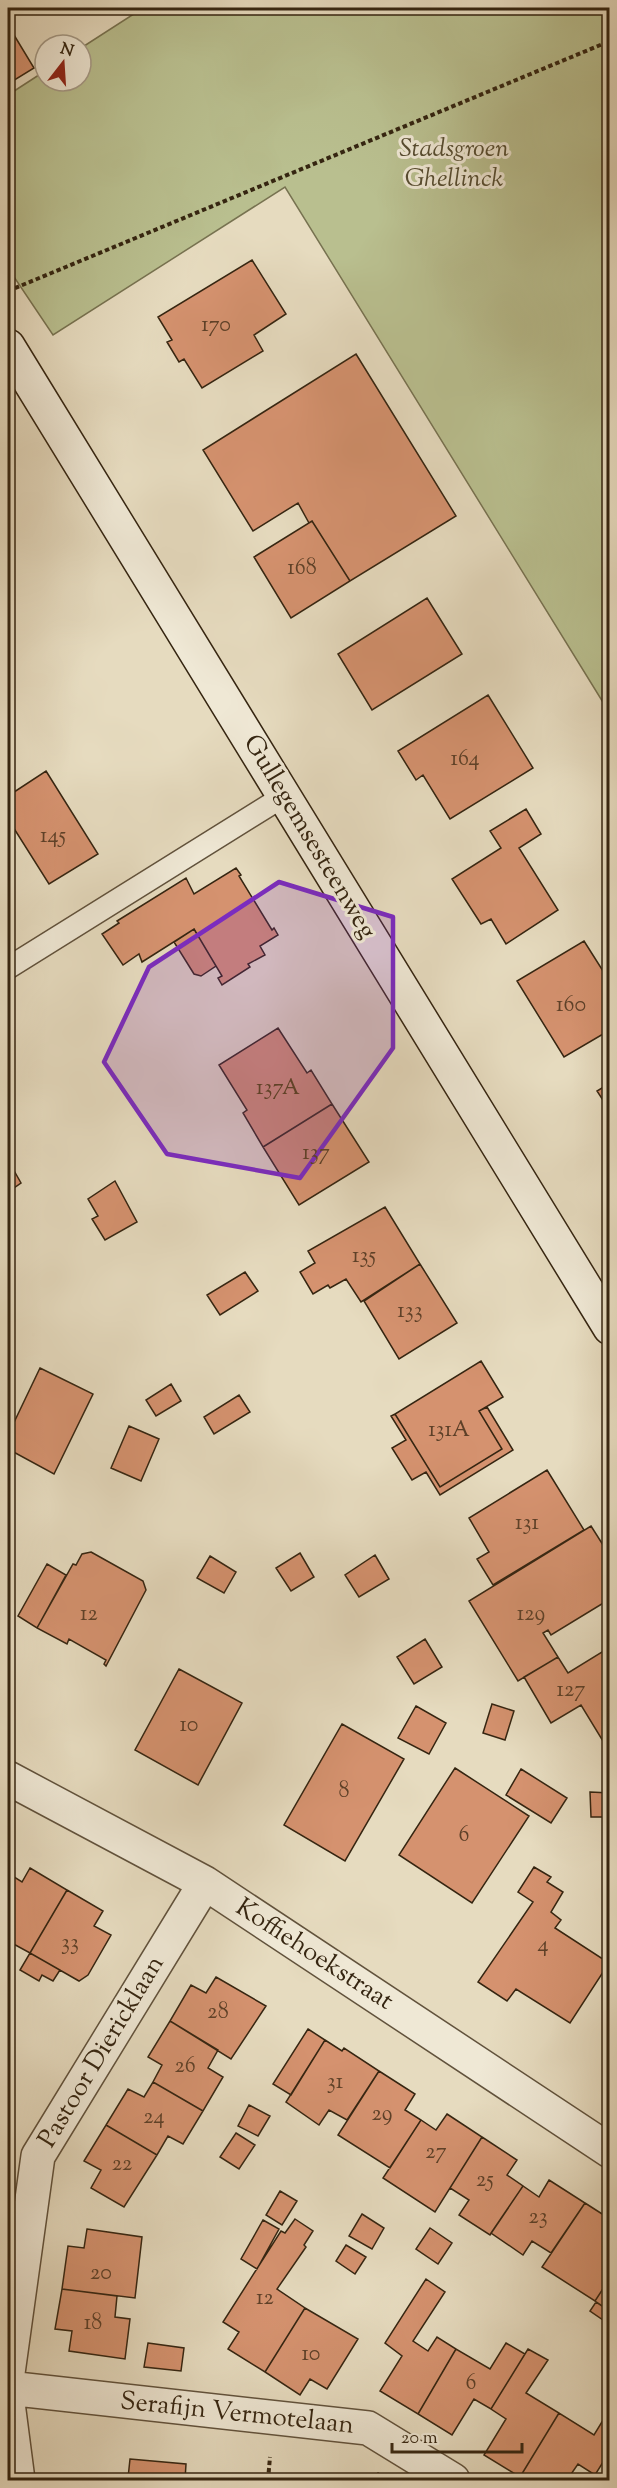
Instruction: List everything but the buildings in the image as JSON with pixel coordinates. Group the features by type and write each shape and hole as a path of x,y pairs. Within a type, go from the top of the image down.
{"street":[{"name":"Gullegemsesteenweg","path":"8,346 609,1328"},
{"name":"Koffiehoekstraat","path":"8,1778 205,1883 609,2151"},
{"name":"Pastoor Diericklaan","path":"8,2373 38,2156 205,1883"},
{"name":"Serafijn Vermotelaan","path":"8,2388 368,2428 453,2481"},
{"path":"8,2403 18,2481"}],"lane":[{"path":"8,968 284,796"}],"path":[{"path":"8,291 609,41"}],"highlighted area":[{"path":"279,882 393,917 393,1048 300,1178 167,1154 104,1062 149,967"}],"green space":[{"name":"Stadsgroen Ghellinck","path":"143,8 609,8 609,712 285,187 53,335 8,268 8,95 33,79 33,93 93,93 93,40"}]}
